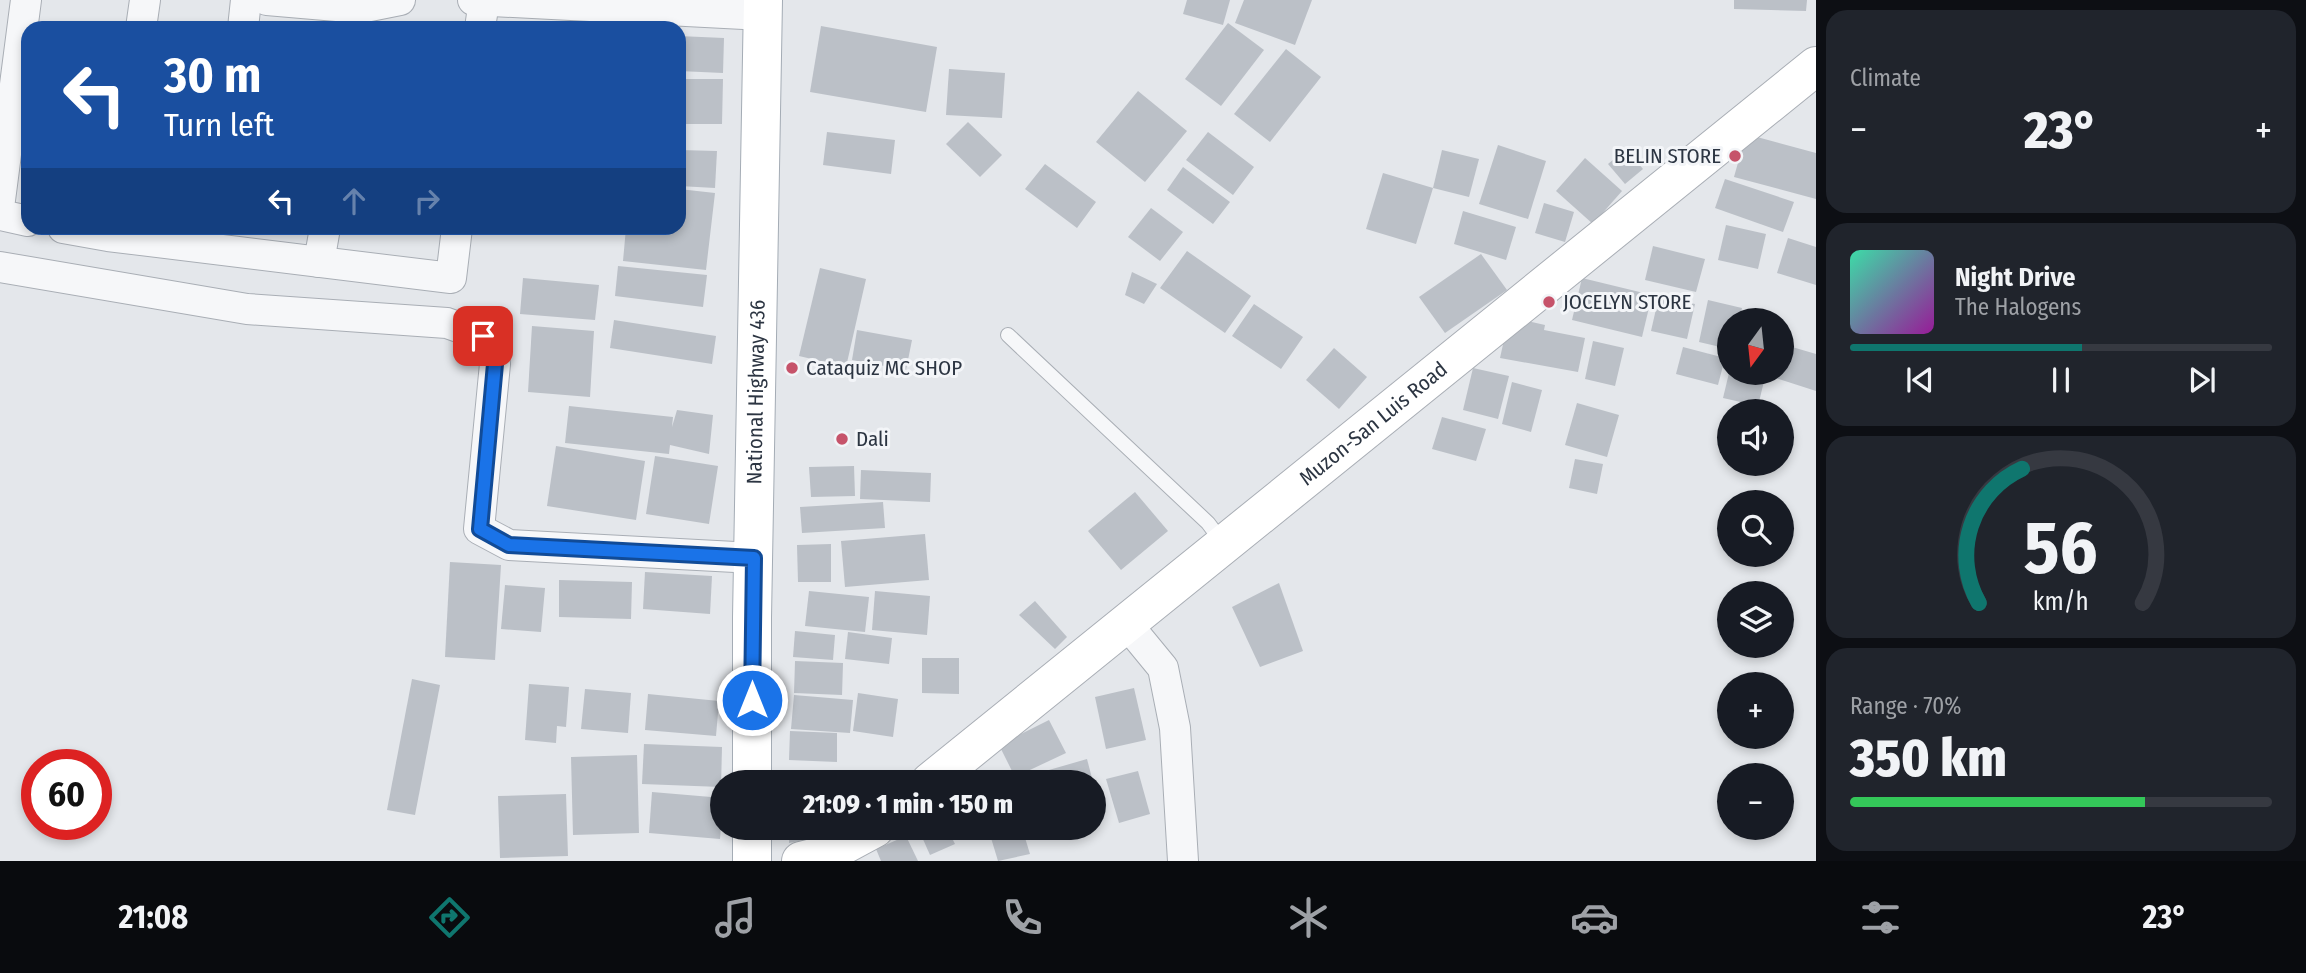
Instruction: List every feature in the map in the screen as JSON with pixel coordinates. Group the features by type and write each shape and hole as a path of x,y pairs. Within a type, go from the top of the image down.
{"main road":[{"name":"National Highway 436","path":"752,770 763,7"},
{"name":"Muzon-San Luis Road","path":"945,770 1816,65"},
{"path":"752,840 752,861"},
{"path":"801,861 825,855 853,840"}],"street":[{"path":"23,21 26,0"},
{"path":"142,21 145,0"},
{"path":"244,21 246,0"},
{"path":"267,0 359,18 400,0"},
{"path":"479,10 763,7"},
{"path":"0,200 21,38"},
{"path":"0,215 21,220"},
{"path":"155,235 217,239 319,262 451,278 456,235"},
{"path":"319,262 324,235"},
{"path":"0,267 247,309 447,323 483,336 495,364 480,529 509,545 754,558"},
{"path":"1126,623 1163,668 1175,728 1183,861"}],"lane":[{"path":"1008,335 1208,523 1224,544"}],"building":[{"path":"1187,0 1230,0 1223,25 1183,14"},
{"path":"1244,0 1312,0 1295,45 1235,23"},
{"path":"1734,0 1807,0 1806,11 1734,9"},
{"path":"1228,23 1264,50 1221,106 1185,79"},
{"path":"821,26 937,47 926,112 810,92"},
{"path":"686,36 724,38 723,73 686,71"},
{"path":"1286,49 1321,77 1270,142 1234,114"},
{"path":"949,69 1005,73 1002,118 946,115"},
{"path":"686,79 723,79 722,124 686,124"},
{"path":"1138,91 1187,131 1145,182 1096,142"},
{"path":"968,122 1002,155 980,177 946,144"},
{"path":"827,132 895,140 891,174 823,165"},
{"path":"1208,132 1254,167 1233,195 1186,160"},
{"path":"1746,134 1816,153 1816,199 1734,177"},
{"path":"1498,145 1546,161 1528,219 1479,204"},
{"path":"1626,149 1643,169 1625,184 1608,164"},
{"path":"686,150 717,151 715,188 686,186"},
{"path":"1442,150 1479,159 1469,197 1433,188"},
{"path":"1585,158 1622,191 1593,224 1556,191"},
{"path":"1045,164 1096,202 1077,228 1025,189"},
{"path":"1183,167 1230,202 1213,224 1167,190"},
{"path":"1383,173 1433,188 1416,244 1366,229"},
{"path":"1725,179 1794,202 1783,232 1715,208"},
{"path":"686,190 715,193 706,270 623,261 625,235 686,235"},
{"path":"1544,203 1574,212 1565,242 1535,233"},
{"path":"1151,208 1183,232 1160,261 1128,237"},
{"path":"1463,211 1516,227 1506,260 1454,244"},
{"path":"1726,225 1766,234 1758,269 1718,260"},
{"path":"1788,238 1816,247 1816,285 1777,273"},
{"path":"1653,246 1705,259 1696,292 1645,280"},
{"path":"1187,251 1251,296 1225,333 1160,288"},
{"path":"1481,254 1507,290 1445,333 1419,297"},
{"path":"618,266 707,275 703,307 615,296"},
{"path":"820,268 866,279 846,367 799,356"},
{"path":"1132,272 1157,284 1144,304 1125,295"},
{"path":"523,278 599,285 595,320 520,314"},
{"path":"1582,278 1652,295 1642,337 1572,320"},
{"path":"1659,296 1695,304 1687,339 1651,331"},
{"path":"1708,300 1742,308 1717,308 1717,346 1699,342"},
{"path":"1254,304 1303,337 1281,369 1232,336"},
{"path":"1509,317 1545,325 1544,330 1585,338 1578,372 1500,358"},
{"path":"614,320 716,336 712,364 610,348"},
{"path":"532,326 594,331 590,397 528,392"},
{"path":"857,330 912,340 906,370 852,360"},
{"path":"1593,341 1624,348 1615,386 1585,379"},
{"path":"1683,347 1717,356 1717,385 1676,374"},
{"path":"1334,348 1367,377 1339,409 1306,380"},
{"path":"1794,348 1816,354 1816,391 1794,384"},
{"path":"1473,368 1509,376 1498,419 1463,410"},
{"path":"1512,382 1542,390 1531,432 1502,424"},
{"path":"1726,385 1763,385 1760,399 1723,398"},
{"path":"1577,403 1619,415 1607,457 1565,445"},
{"path":"569,406 673,417 672,427 677,410 713,415 709,454 670,445 669,454 565,443"},
{"path":"1442,417 1486,429 1476,461 1432,449"},
{"path":"556,446 645,461 636,520 547,506"},
{"path":"655,456 718,466 709,524 646,514"},
{"path":"1575,459 1603,464 1597,494 1569,488"},
{"path":"854,466 855,496 811,497 809,467"},
{"path":"861,470 931,473 930,502 860,499"},
{"path":"1135,492 1168,531 1121,570 1088,531"},
{"path":"883,502 885,528 802,533 800,507"},
{"path":"925,534 929,580 845,587 841,541"},
{"path":"831,544 831,582 798,582 797,545"},
{"path":"450,562 501,565 495,660 445,657"},
{"path":"645,572 712,576 710,614 643,609"},
{"path":"559,580 632,582 631,619 559,617"},
{"path":"1279,583 1303,651 1260,667 1232,607"},
{"path":"505,585 545,588 541,632 501,629"},
{"path":"809,591 869,597 865,632 805,626"},
{"path":"875,591 930,596 927,635 872,630"},
{"path":"1035,601 1067,637 1055,649 1019,615"},
{"path":"795,631 835,635 833,660 793,657"},
{"path":"848,632 892,638 889,664 845,659"},
{"path":"922,658 959,658 959,694 922,693"},
{"path":"795,661 843,663 842,695 794,693"},
{"path":"412,679 440,685 415,815 387,810"},
{"path":"529,684 569,687 566,727 557,726 556,743 525,740"},
{"path":"1134,688 1146,740 1106,749 1095,697"},
{"path":"585,689 631,693 628,733 581,729"},
{"path":"858,693 898,699 893,737 853,731"},
{"path":"648,694 719,701 716,736 645,730"},
{"path":"794,695 853,700 850,733 791,729"},
{"path":"1049,720 1066,753 1030,770 1012,770 999,745"},
{"path":"790,731 837,733 837,762 789,760"},
{"path":"644,744 722,747 721,770 710,770 710,787 642,784"},
{"path":"637,755 639,833 573,835 571,757"},
{"path":"1087,759 1090,770 1049,770"},
{"path":"1138,771 1150,814 1119,823 1106,779"},
{"path":"652,792 710,797 710,838 649,833"},
{"path":"566,794 568,856 500,858 498,796"},
{"path":"897,840 908,840 918,861 881,861 876,849"},
{"path":"923,840 953,840 955,844 930,855"},
{"path":"992,840 1026,840 1030,854 998,861"}],"place":[{"name":"BELIN STORE","path":"1735,156"},
{"name":"JOCELYN STORE","path":"1549,302"},
{"name":"Cataquiz MC SHOP","path":"792,368"},
{"name":"Dali","path":"842,439"}],"route":[{"path":"483,336 495,364 480,529 509,545 754,558 752,700"}]}
